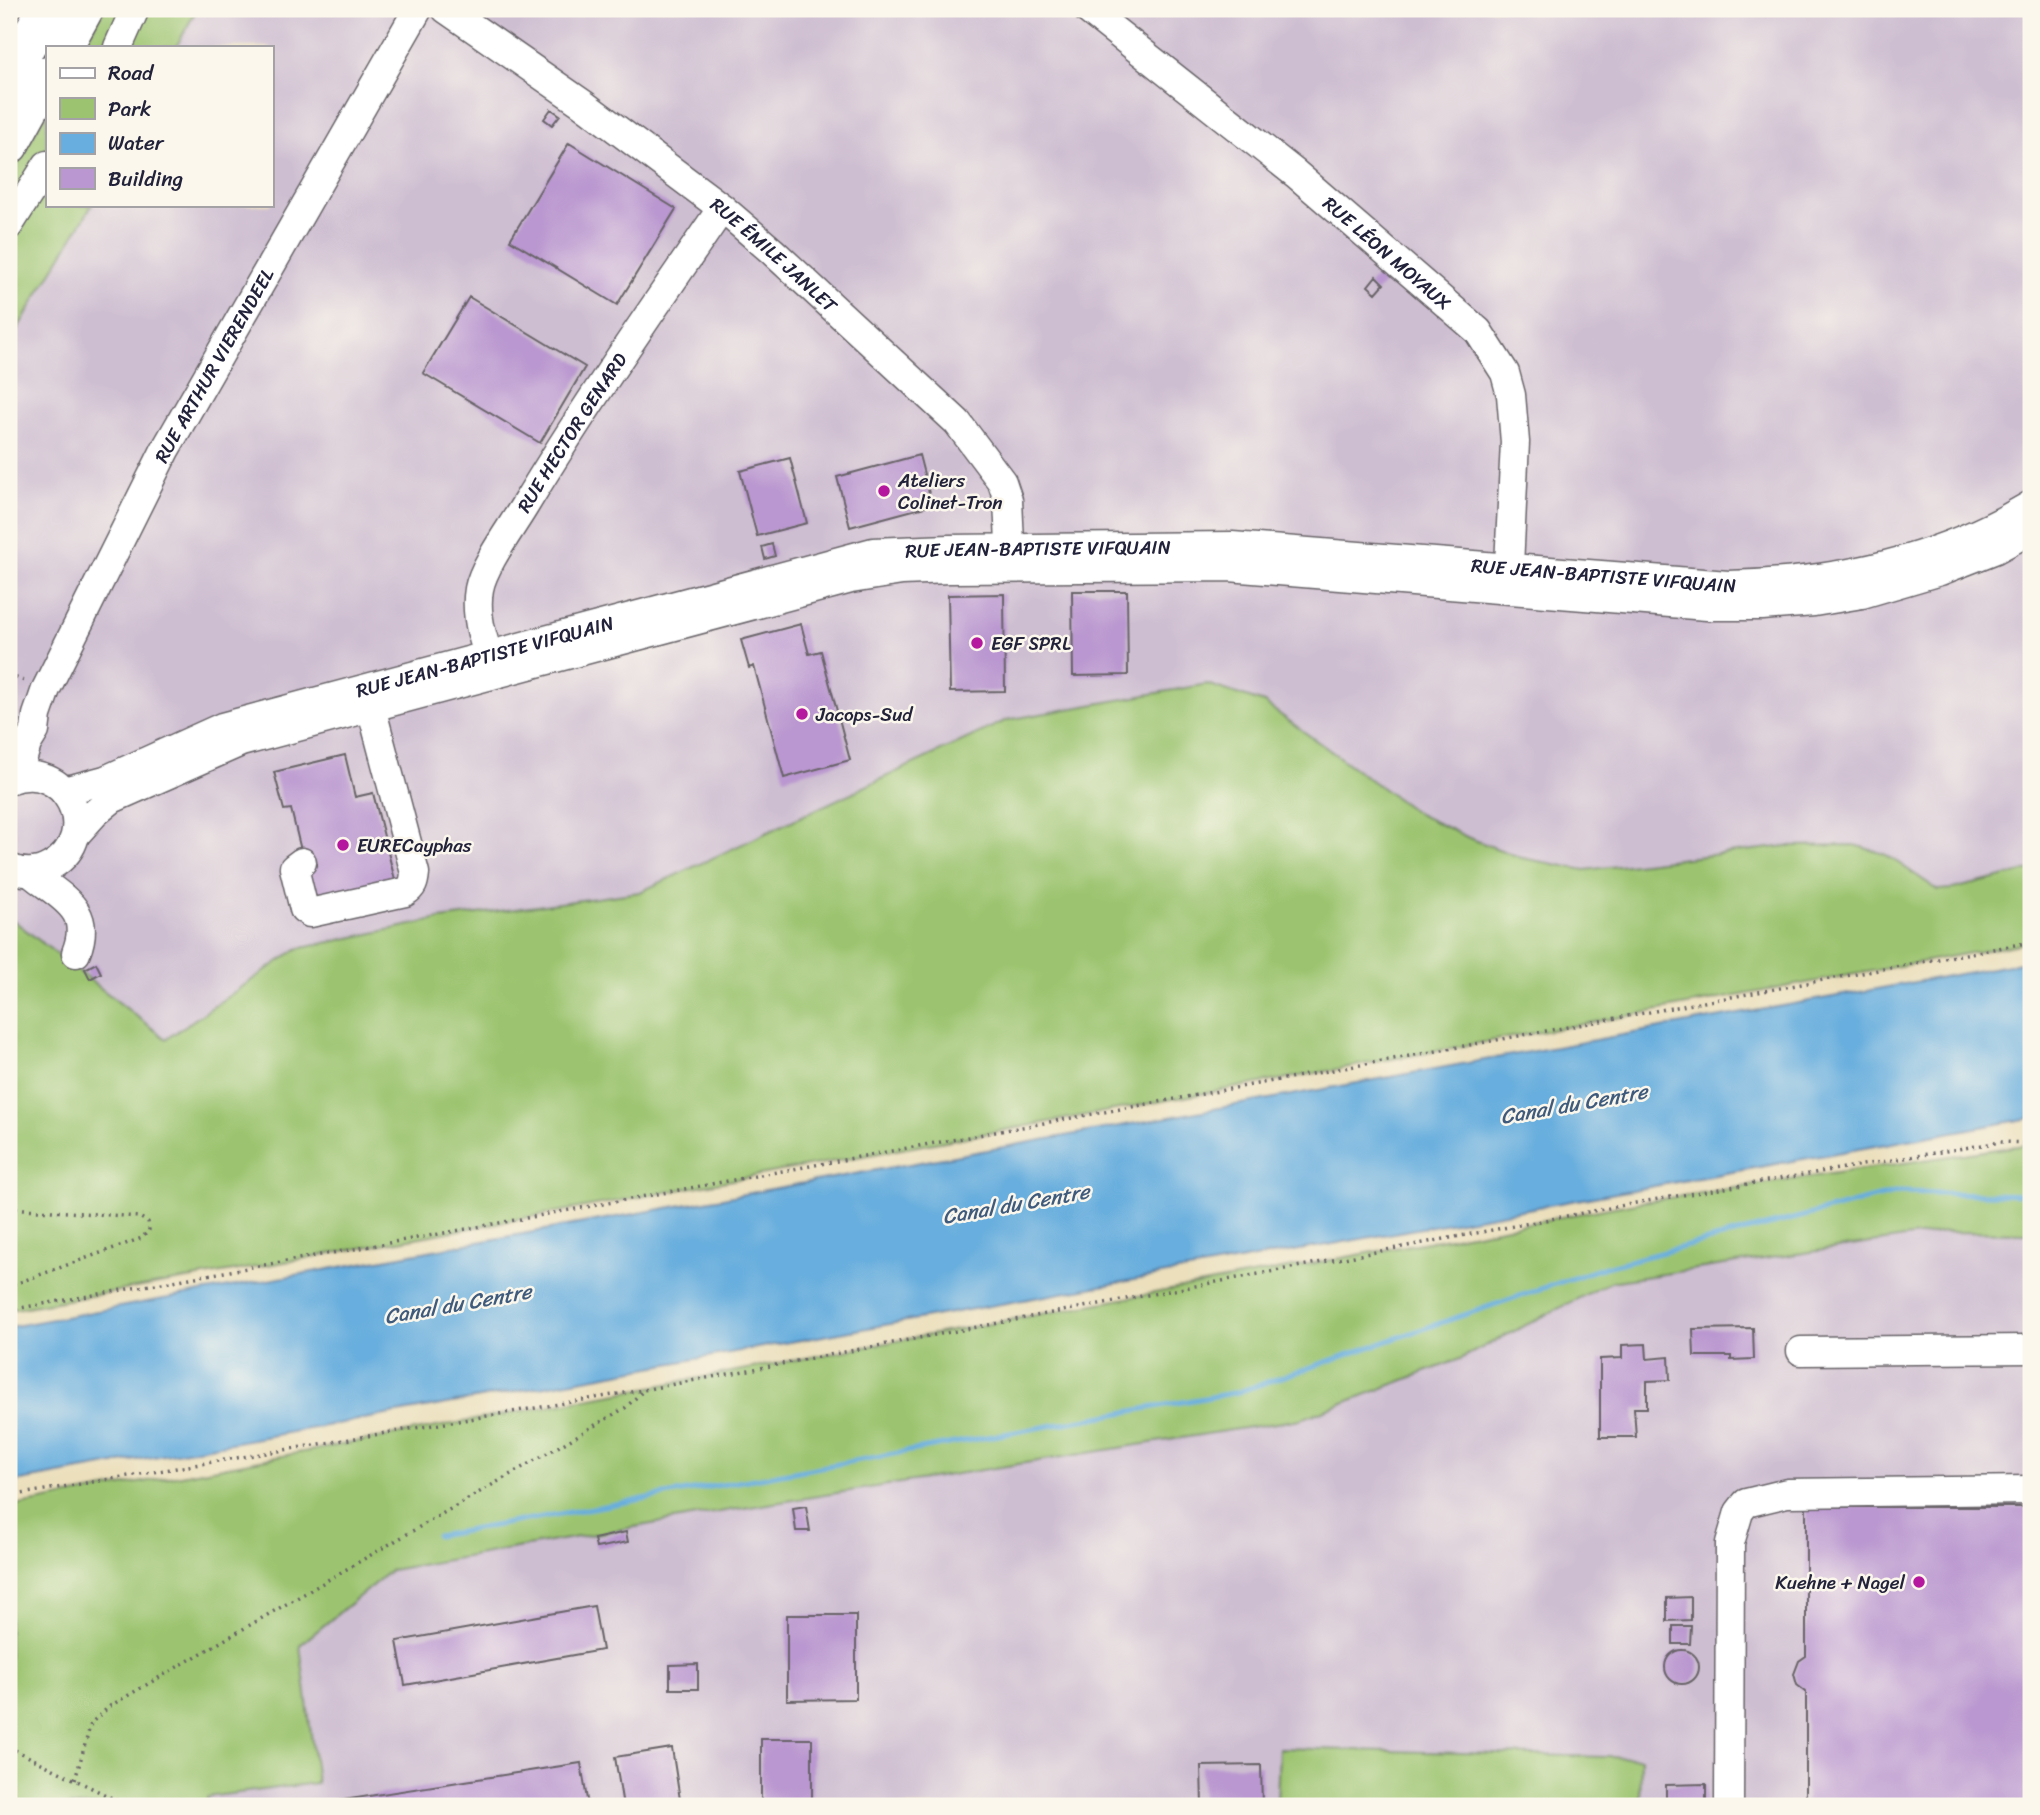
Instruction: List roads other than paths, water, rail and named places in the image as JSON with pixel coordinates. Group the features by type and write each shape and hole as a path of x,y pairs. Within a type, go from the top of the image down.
{"highway":[{"path":"9,77 46,9"},
{"path":"64,46 84,9"},
{"path":"9,145 46,78"}],"street":[{"path":"118,46 135,9"},
{"name":"RUE ARTHUR VIERENDEEL","path":"13,778 35,731 37,715 46,689 165,450 418,9"},
{"name":"RUE ÉMILE JANLET","path":"446,9 583,104 722,208 957,422 1002,482 1007,500 1010,558"},
{"name":"RUE LÉON MOYAUX","path":"1087,9 1296,174 1478,331 1505,373 1511,395 1515,442 1508,578"},
{"path":"9,225 46,167"},
{"name":"RUE HECTOR GENARD","path":"492,664 478,613 479,589 487,568 552,460 722,208"},
{"name":"RUE JEAN-BAPTISTE VIFQUAIN","path":"13,778 36,776 58,786 105,780 222,727 851,579 902,571 1010,558 1728,586 1783,584 1825,579 1894,564 1985,530 2031,505"},
{"name":"RUE JEAN-BAPTISTE VIFQUAIN","path":"1508,578 1707,606 1814,602 1905,583 1968,560 2031,530"},
{"name":"RUE JEAN-BAPTISTE VIFQUAIN","path":"16,872 47,869 60,861 95,813 112,799 215,753 242,742 371,708 492,664"},
{"path":"302,862 294,868 304,909 310,913 405,892 411,889 414,883 415,873 371,708"},
{"path":"35,731 58,786 73,804 77,819 68,867 68,900"},
{"path":"16,872 68,900 79,917 81,928 76,953"},
{"path":"1801,1351 2031,1349"},
{"path":"1729,1806 1730,1543 1739,1512 1746,1503 1787,1493 2031,1490"}],"water":[{"name":"Canal du Centre","path":"2031,961 2031,1118 9,1483 9,1327"}],"waterway":[{"path":"437,1536 1238,1392 1605,1267 1898,1192 2031,1195"}],"place":[{"name":"Ateliers Colinet-Tron","path":"884,491"},
{"name":"EGF SPRL","path":"977,643"},
{"name":"Jacops-Sud","path":"802,714"},
{"name":"EURECayphas","path":"343,845"},
{"name":"Kuehne + Nagel","path":"1919,1582"}]}
